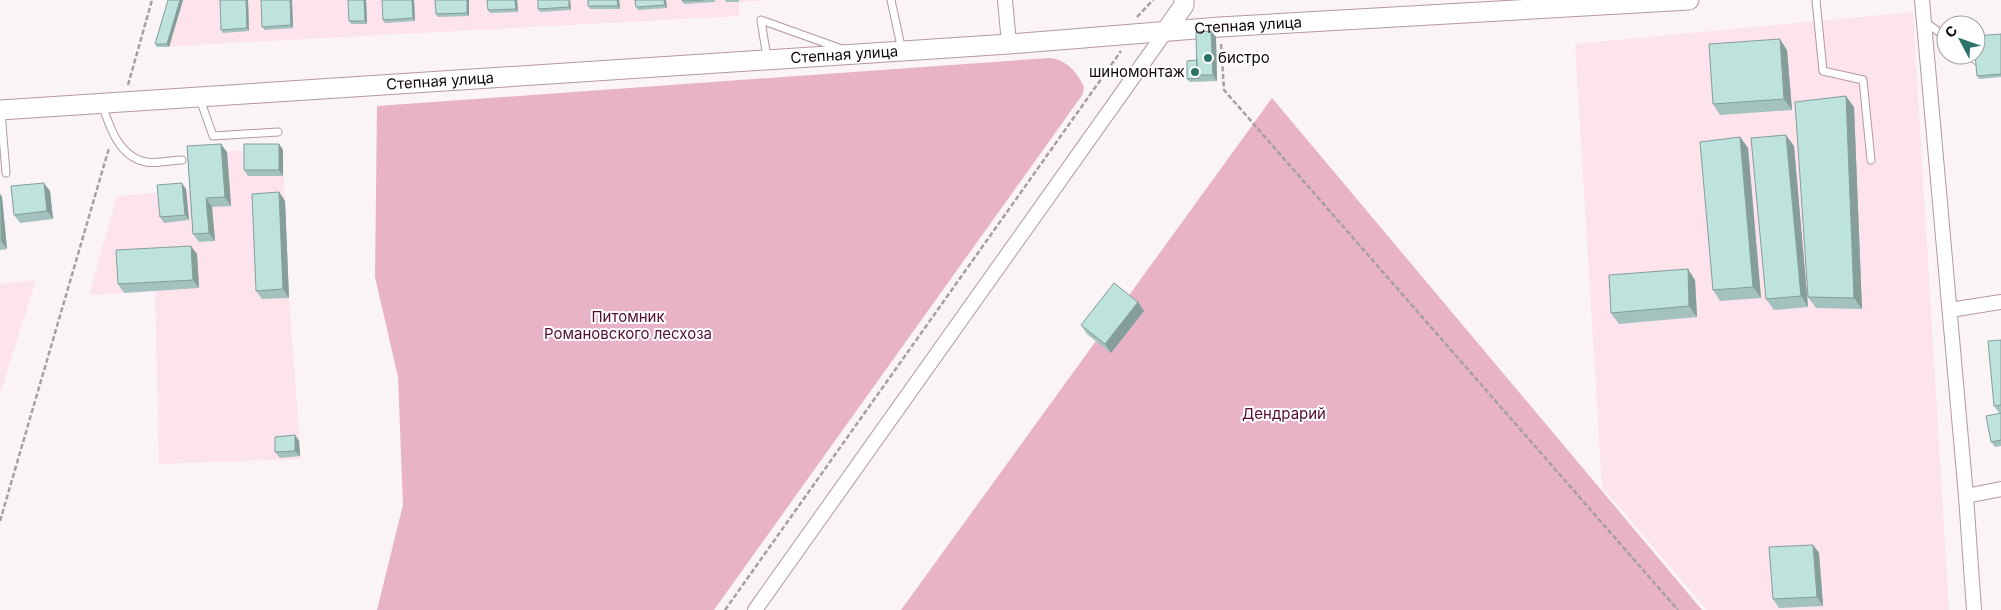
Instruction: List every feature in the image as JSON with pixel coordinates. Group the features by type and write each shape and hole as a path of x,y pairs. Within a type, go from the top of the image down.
{"main road":[{"path":"1166,31 1184,5 1184,0"},
{"name":"Степная улица","path":"0,110 199,95 1009,44 1220,27 1562,4 1689,0"}],"street":[{"path":"1005,0 1009,44"},
{"path":"1922,0 1966,496 1974,610"},
{"path":"755,610 1166,31"},
{"path":"1950,310 2001,302"},
{"path":"1966,496 2001,489"}],"lane":[{"path":"891,0 902,51"},
{"path":"1816,0 1823,71 1863,80 1871,160"},
{"path":"767,58 761,20 856,54"},
{"path":"1923,20 1936,30"},
{"path":"1986,60 2001,59"},
{"path":"199,95 213,136 278,132"},
{"path":"102,102 113,134 129,154 146,163 182,160"},
{"path":"0,110 6,173"}],"path":[{"path":"124,100 152,0"},
{"path":"725,610 1118,57 1131,22 1153,0"},
{"path":"1220,27 1224,90 1678,610"},
{"path":"0,521 113,134"}],"shaded area":[{"path":"171,0 769,0 739,2 739,16 157,47"},
{"path":"1913,12 1949,610 1707,610 1602,487 1575,44"},
{"path":"248,150 283,150 289,298 301,459 159,464 155,291 89,295 117,196 195,190 193,154"},
{"path":"36,280 0,394 0,284"}],"green space":[{"name":"Питомник Романовского лесхоза","path":"1049,58 1061,61 1074,71 1084,87 1083,94 714,610 377,610 403,505 398,377 375,277 377,106"},
{"name":"Дендрарий","path":"1272,98 1702,610 901,610"}],"building":[{"path":"168,0 180,0 167,44 155,44"},
{"path":"220,0 246,0 247,28 221,30"},
{"path":"261,0 290,0 291,25 262,27"},
{"path":"348,0 364,0 365,21 349,21"},
{"path":"382,0 412,0 413,18 383,20"},
{"path":"435,0 467,0 467,13 436,14"},
{"path":"487,0 515,0 516,9 488,10"},
{"path":"538,0 569,0 569,7 538,9"},
{"path":"588,0 617,0 618,6 588,6"},
{"path":"635,0 664,0 665,5 636,7"},
{"name":"бистро","path":"1211,31 1213,75 1197,75 1196,32"},
{"path":"2001,34 2001,74 1977,76 1976,65 1986,65 1986,35"},
{"path":"1780,39 1784,99 1713,104 1709,44"},
{"path":"1197,60 1197,75 1199,78 1187,79 1187,61"},
{"path":"1846,96 1854,298 1808,297 1795,102"},
{"path":"1786,135 1801,296 1766,299 1751,138"},
{"path":"1740,137 1753,287 1713,290 1700,142"},
{"path":"221,144 225,197 206,198 209,233 193,234 187,146"},
{"path":"244,144 279,144 279,170 244,170"},
{"path":"44,183 47,211 14,215 11,186"},
{"path":"182,183 185,215 160,217 157,185"},
{"path":"279,192 283,289 256,291 252,194"},
{"path":"191,246 193,280 118,284 116,250"},
{"path":"1688,269 1689,306 1611,313 1609,275"},
{"path":"1114,283 1138,302 1105,344 1081,325"},
{"path":"2001,340 2001,405 1994,406 1988,341"},
{"path":"2001,413 2001,440 1991,442 1986,416"},
{"path":"295,435 295,451 275,452 275,437"},
{"path":"1813,545 1817,597 1773,599 1769,547"}],"place":[{"name":"бистро","path":"1208,58"},
{"name":"шиномонтаж","path":"1195,72"}]}
